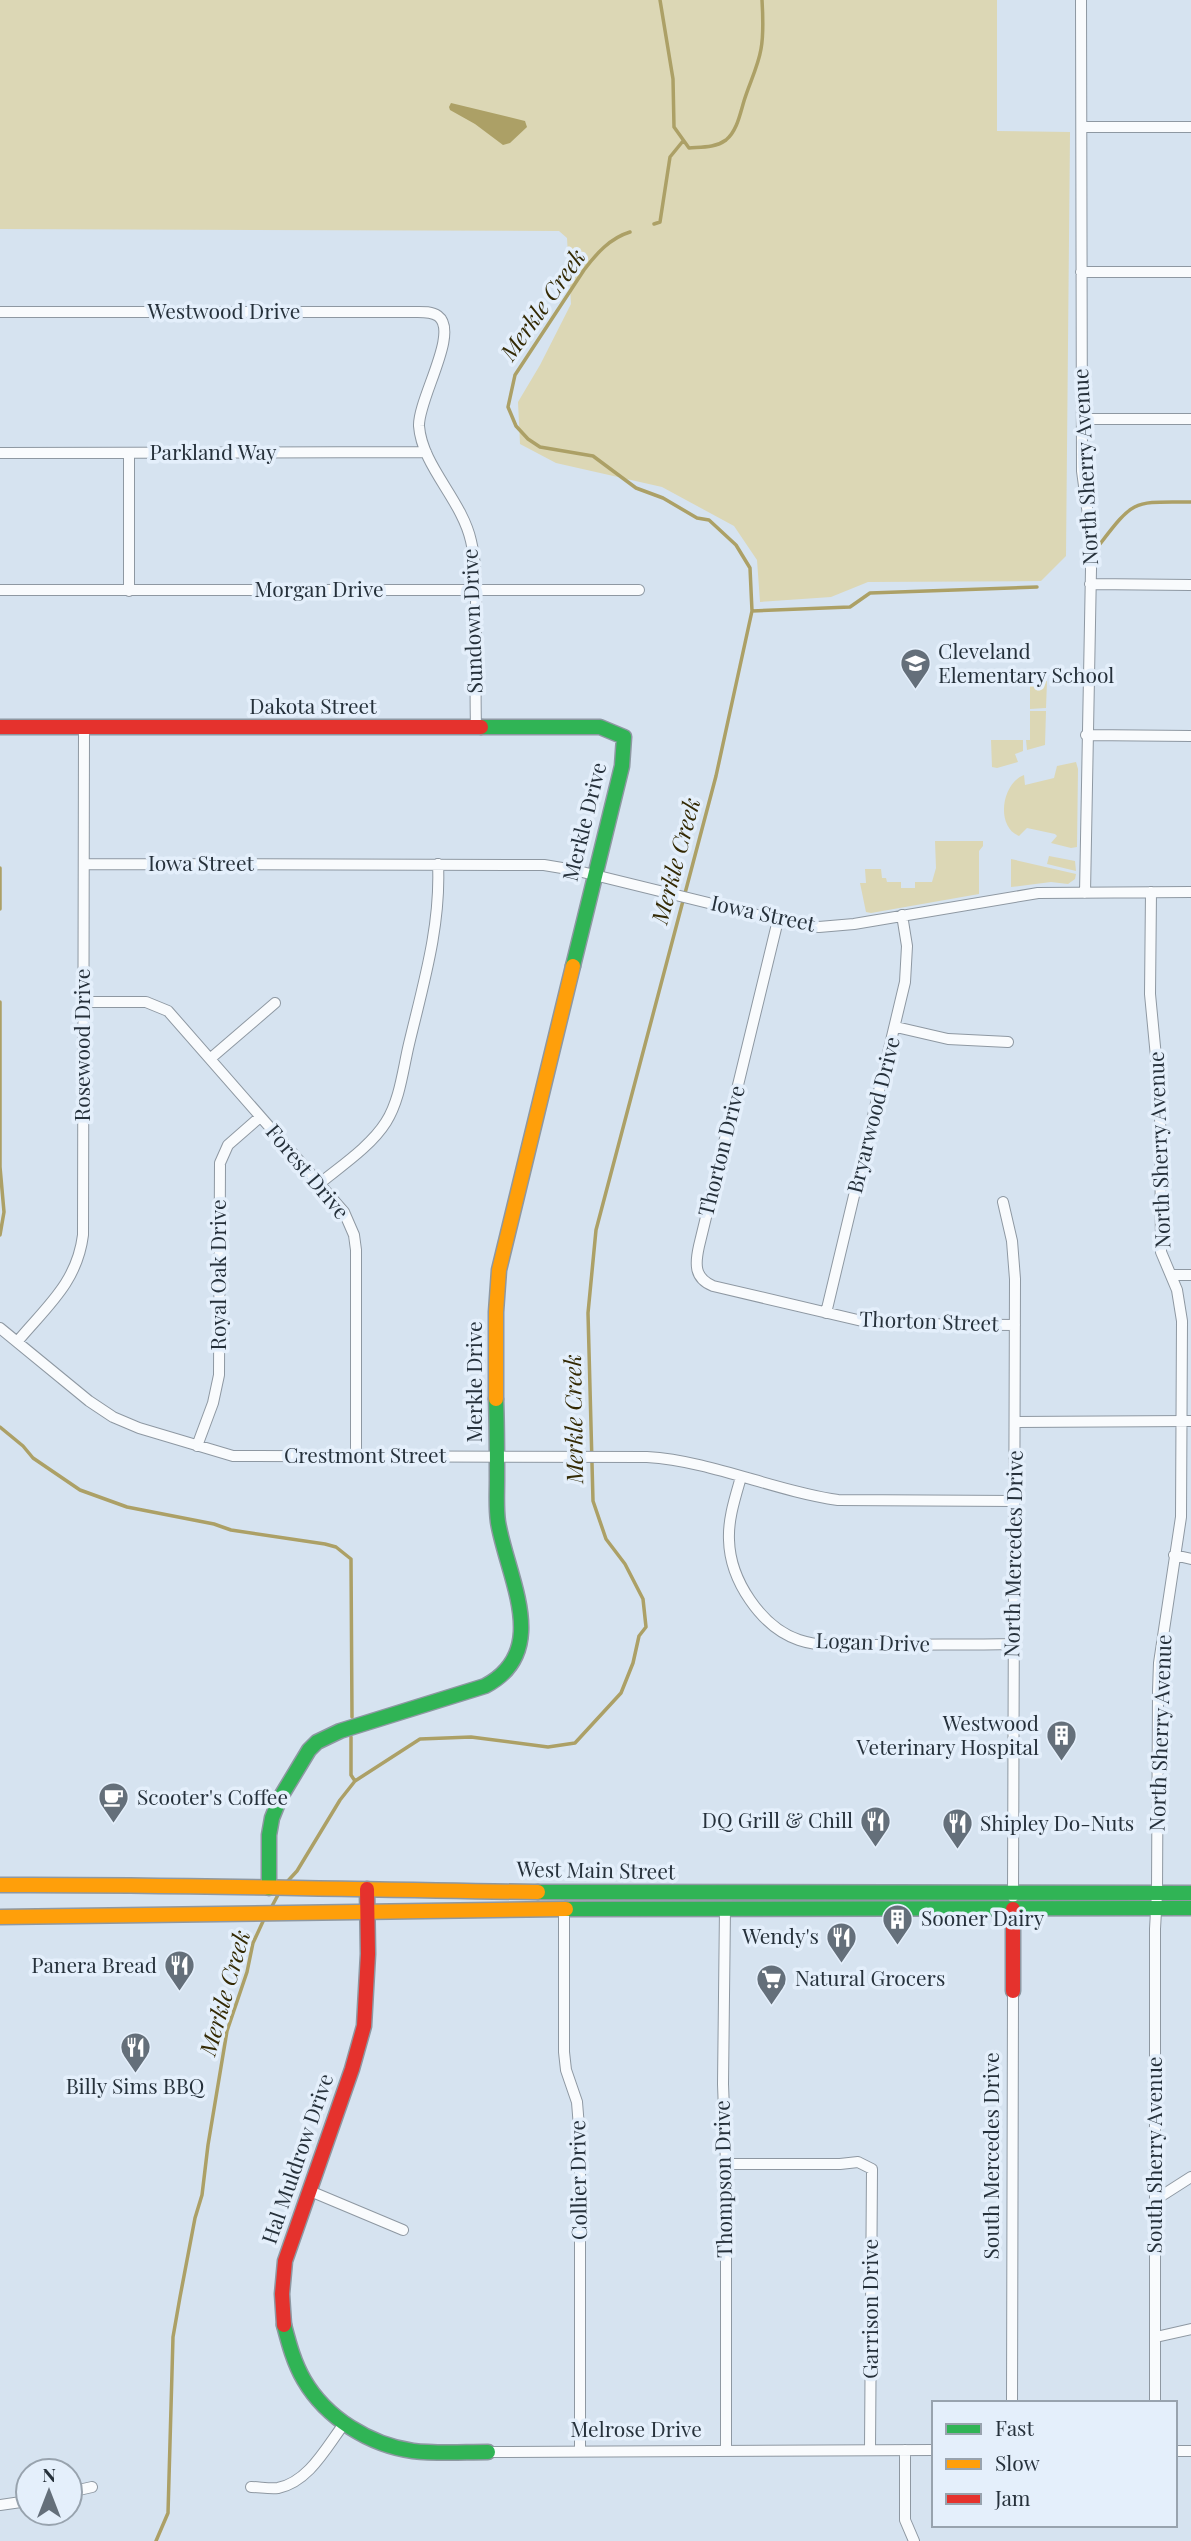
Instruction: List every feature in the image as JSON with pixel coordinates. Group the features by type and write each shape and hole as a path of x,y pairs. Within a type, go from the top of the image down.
{"street":[{"name":"North Sherry Avenue","path":"1081,0 1082,471 1091,541 1085,893"},
{"path":"1082,127 1191,127"},
{"path":"1081,272 1191,272"},
{"name":"Westwood Drive","path":"0,312 412,312 433,314 444,323"},
{"name":"Sundown Drive","path":"444,323 445,343 420,412 420,436 467,528 476,572 476,727"},
{"path":"1082,419 1191,419"},
{"name":"Parkland Way","path":"0,453 426,452"},
{"path":"129,453 129,591"},
{"path":"1090,584 1191,585"},
{"name":"Morgan Drive","path":"0,590 639,590"},
{"name":"Dakota Street","path":"0,727 600,727 624,737"},
{"name":"Rosewood Drive","path":"17,1342 71,1276 81,1250 84,727"},
{"path":"1086,736 1191,736"},
{"name":"Merkle Drive","path":"271,1888 269,1845 272,1818 280,1798 309,1750 317,1742 340,1731 485,1686 504,1675 517,1658 520,1617 498,1522 496,1312 499,1270 622,766 624,737"},
{"name":"Iowa Street","path":"84,864 537,865 594,875 778,920 834,927 1022,895 1191,892"},
{"path":"319,1184 377,1133 390,1115 434,938 439,864"},
{"name":"North Sherry Avenue","path":"1150,892 1150,994 1160,1099 1161,1252 1181,1306 1187,1421 1182,1497 1159,1663 1156,1908"},
{"name":"Bryarwood Drive","path":"825,1313 896,1027 908,964 902,915"},
{"name":"Thorton Drive","path":"778,920 696,1267 703,1281 713,1286 802,1307"},
{"name":"Forest Drive","path":"82,1002 146,1002 161,1006 177,1019 344,1212 354,1236 356,1457"},
{"path":"211,1058 275,1003"},
{"path":"896,1027 948,1040 1008,1042"},
{"name":"Royal Oak Drive","path":"197,1446 213,1403 219,1375 220,1163 228,1145 260,1117"},
{"name":"North Mercedes Drive","path":"1003,1202 1014,1256 1015,1325 1013,1909"},
{"path":"1171,1275 1191,1275"},
{"name":"Thorton Street","path":"802,1307 862,1321 897,1324 1015,1325"},
{"name":"Crestmont Street","path":"0,1328 113,1418 233,1456 647,1457 680,1461 838,1500 1015,1501"},
{"path":"1016,1422 1187,1421"},
{"name":"Logan Drive","path":"741,1477 730,1519 730,1552 738,1579 746,1593 763,1616 782,1632 802,1641 835,1645 1013,1644"},
{"path":"1174,1555 1191,1559"},
{"name":"West Main Street","path":"0,1885 147,1884 308,1890 640,1893 1191,1893"},
{"name":"Hal Muldrow Drive","path":"344,2424 331,2414 308,2388 290,2353 282,2324 280,2294 285,2261 364,2026 368,1954 367,1889"},
{"name":"West Main Street","path":"0,1917 725,1908 1191,1908"},
{"name":"Thompson Drive","path":"725,1908 723,2084 726,2164 726,2451"},
{"name":"South Sherry Avenue","path":"1155,2401 1156,1908"},
{"name":"South Mercedes Drive","path":"1012,2401 1013,1909"},
{"name":"Collier Drive","path":"564,1910 564,2052 566,2070 577,2102 580,2140 580,2451"},
{"name":"Garrison Drive","path":"726,2164 840,2164 858,2161 872,2169 870,2449"},
{"path":"1155,2200 1191,2177"},
{"path":"310,2191 403,2230"},
{"path":"1156,2337 1191,2329"},
{"path":"251,2487 278,2488 296,2479 318,2461 344,2424"},
{"name":"Melrose Drive","path":"344,2424 381,2442 420,2452 932,2450"},
{"path":"905,2450 905,2520 914,2541"},
{"path":"84,2489 92,2487"}],"shaded area":[{"path":"0,0 997,0 997,131 1070,132 1066,556 1041,581 868,582 831,597 760,602 757,560 734,526 662,487 556,463 520,444 518,402 571,304 567,238 559,231 0,229"},
{"path":"451,103 525,121 527,127 510,143 503,145 450,110"},
{"path":"1030,681 1047,681 1046,708 1030,709"},
{"path":"1030,711 1046,711 1045,745 1027,750 1026,740 1030,740"},
{"path":"991,740 1023,740 1023,751 1015,754 1018,762 992,767"},
{"path":"1076,762 1077,847 1051,843 1057,836 1055,834 1027,828 1019,836 1011,831 1004,814 1004,805 1006,795 1016,780 1024,775 1025,785 1054,778 1057,766"},
{"path":"935,841 983,841 979,851 979,894 866,912 860,883 866,883 865,869 881,869 882,878 886,878 887,882 901,882 901,888 915,888 915,882 932,882 936,868"},
{"path":"1049,856 1075,861 1076,871 1047,864"},
{"path":"1011,859 1076,874 1075,879 1068,884 1051,882 1011,887"}],"waterway":[{"name":"Merkle Creek","path":"660,0 673,79 674,127 689,148 722,143 735,127 760,56 763,31 762,0"},
{"name":"Merkle Creek","path":"654,224 660,222 670,157 683,141"},
{"name":"Merkle Creek","path":"285,1884 297,1871 340,1800 355,1781 420,1739 471,1737 548,1747 575,1743 621,1693 633,1663 639,1636 646,1627 643,1599 625,1564 606,1539 593,1501 588,1313 596,1230 716,776 752,611 750,568 736,545 709,520 697,518 663,498 636,488 593,456 540,447 516,426 508,407 515,375 584,270 610,242 630,232"},
{"path":"1100,544 1121,518 1137,506 1158,502 1191,502"},
{"path":"752,611 850,607 870,593 1037,587"},
{"path":"0,868 0,909"},
{"path":"0,1002 0,1167 4,1212 0,1235"},
{"path":"0,1427 33,1458 80,1490 127,1507 214,1524 231,1530 325,1544 336,1547 351,1559 352,1717"},
{"path":"351,1737 351,1775 355,1781"},
{"name":"Merkle Creek","path":"271,1908 279,1893"},
{"name":"Merkle Creek","path":"156,2541 168,2513 173,2337 195,2218 202,2195 227,2031 247,1972 253,1943 265,1917"}],"traffic: fast":[{"path":"481,727 600,727 624,737 622,766 573,966"},
{"path":"269,1888 269,1835 272,1818 280,1798 309,1750 317,1742 340,1731 485,1686 505,1671 517,1653 521,1633 520,1611 497,1517 496,1399"},
{"path":"538,1892 1191,1893"},
{"path":"566,1909 1191,1908"},
{"path":"284,2325 295,2360 313,2394 351,2428 381,2443 413,2451 488,2452"}],"traffic: slow":[{"path":"496,1399 499,1270 573,966"},
{"path":"0,1885 538,1892"},
{"path":"0,1917 566,1909"}],"traffic: jam":[{"path":"0,727 481,727"},
{"path":"284,2325 282,2294 285,2261 352,2069 364,2026 368,1954 367,1889"},
{"path":"1013,1909 1013,1991"}],"place":[{"name":"Cleveland Elementary School","path":"915,691"},
{"name":"Westwood Veterinary Hospital","path":"1062,1763"},
{"name":"Scooter's Coffee","path":"114,1825"},
{"name":"DQ Grill & Chill","path":"876,1848"},
{"name":"Shipley Do-Nuts","path":"957,1851"},
{"name":"Sooner Dairy","path":"898,1946"},
{"name":"Wendy's","path":"842,1964"},
{"name":"Panera Bread","path":"180,1993"},
{"name":"Natural Grocers","path":"772,2006"},
{"name":"Billy Sims BBQ","path":"135,2074"}]}
